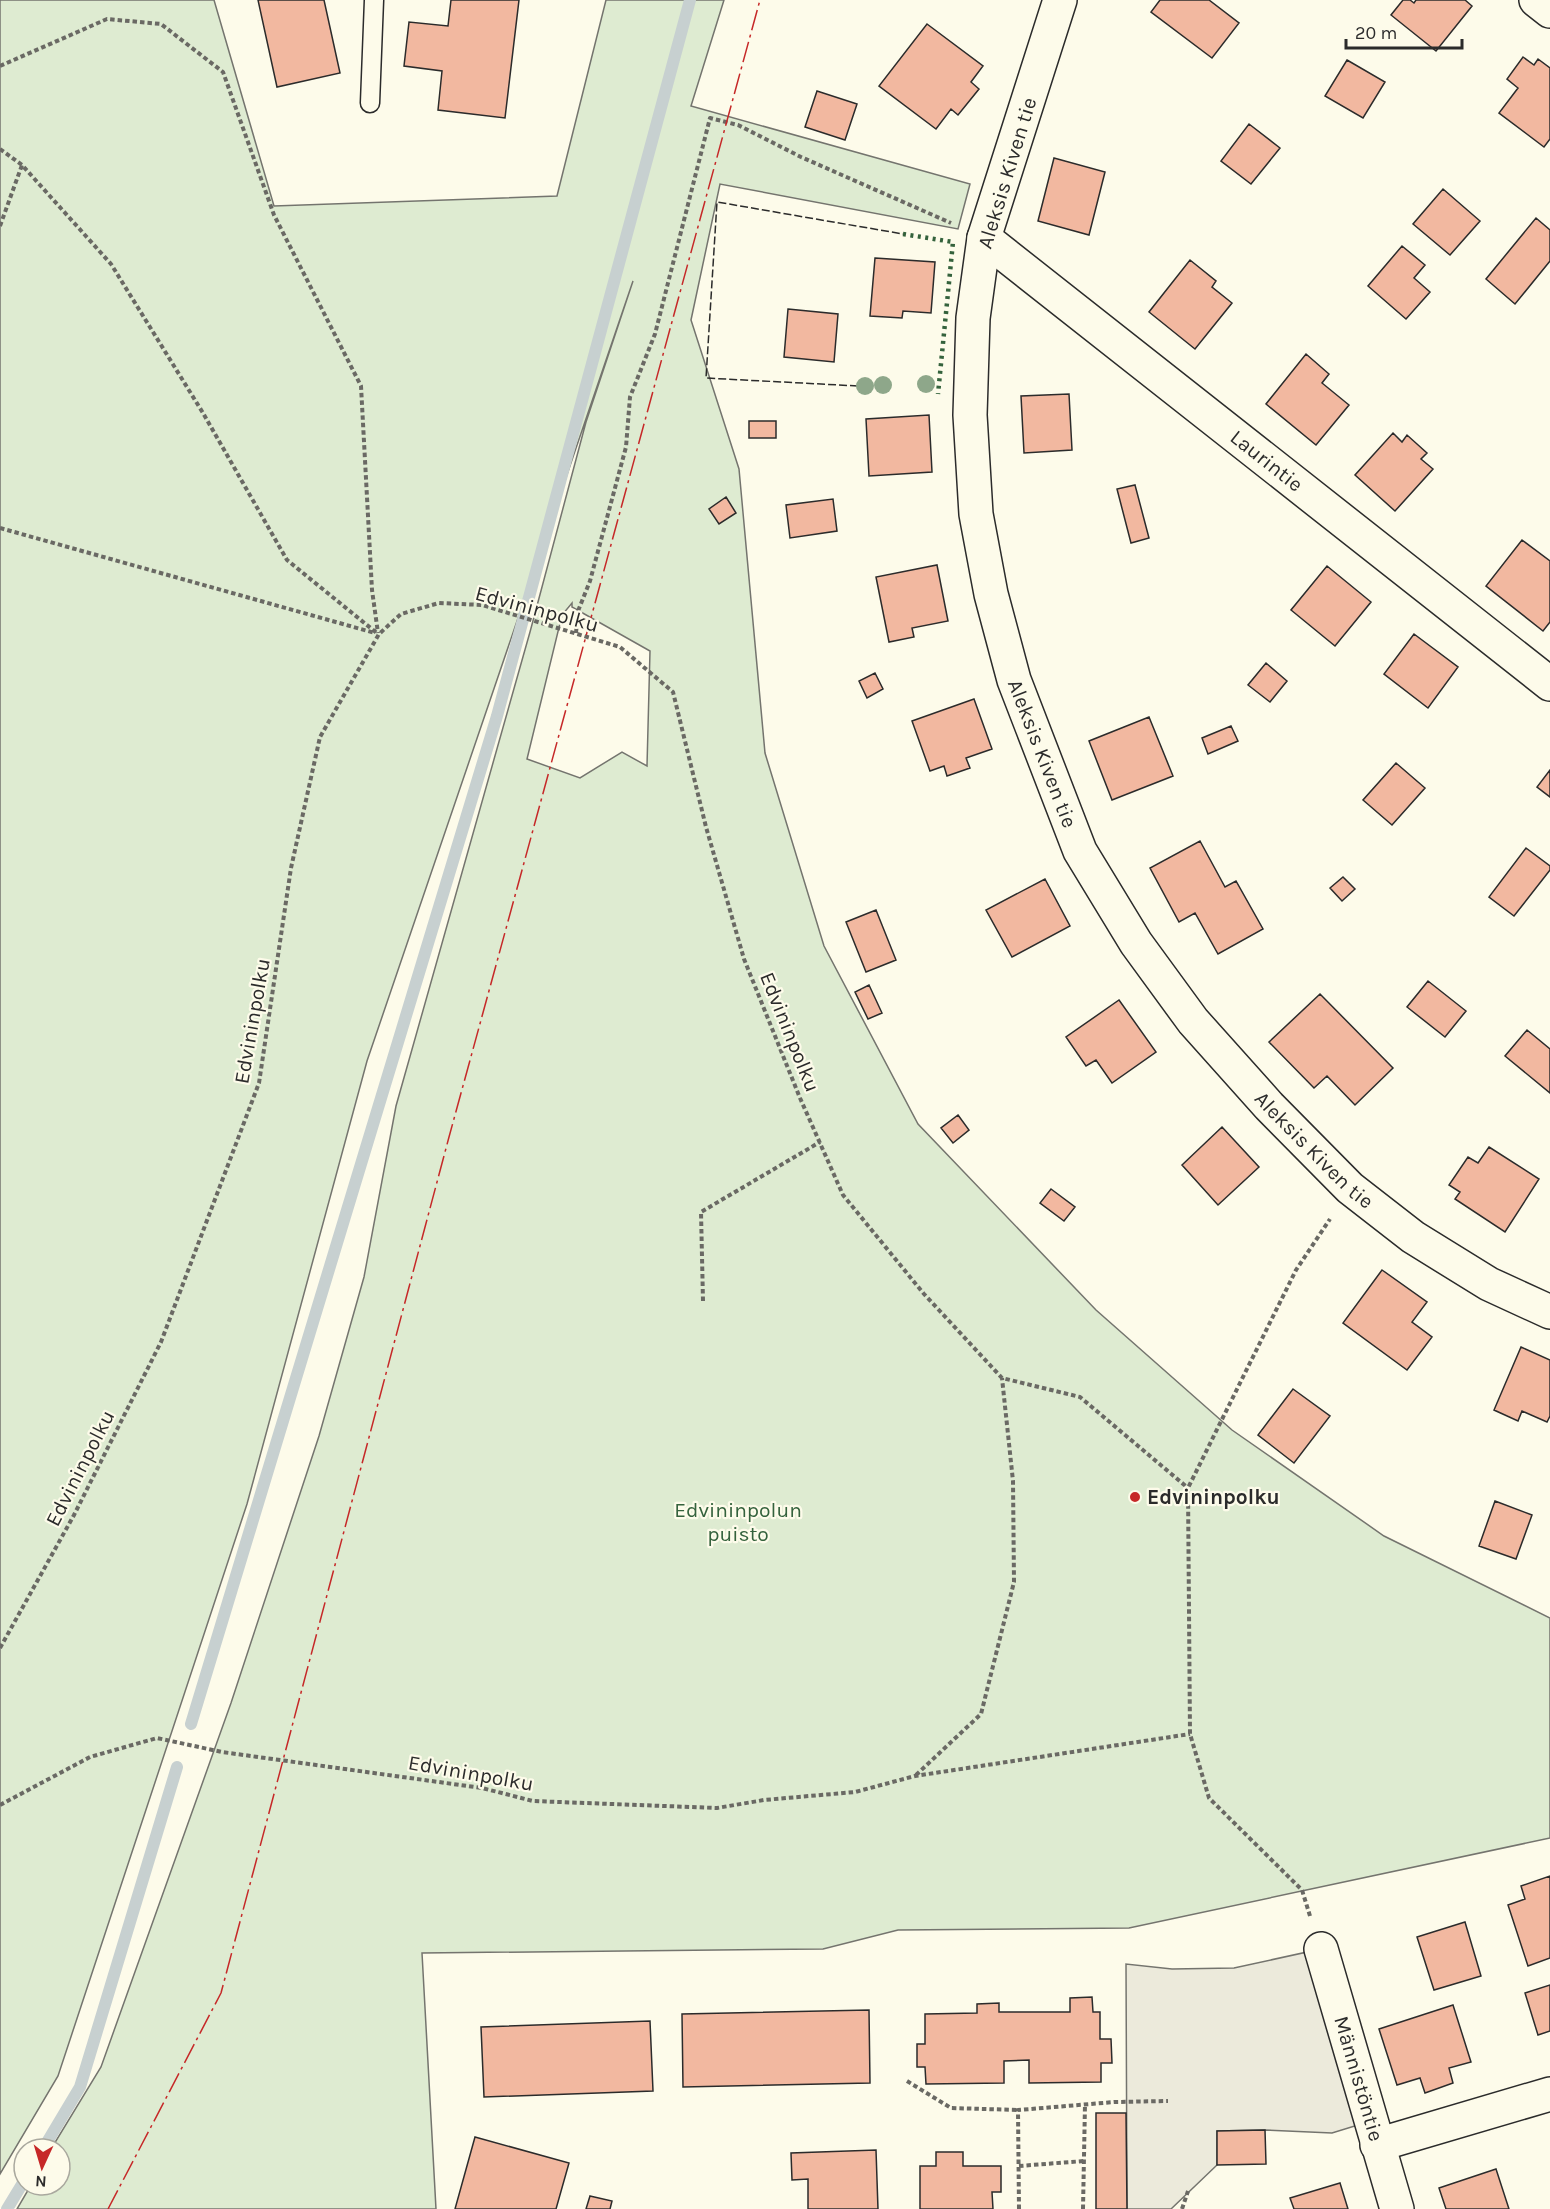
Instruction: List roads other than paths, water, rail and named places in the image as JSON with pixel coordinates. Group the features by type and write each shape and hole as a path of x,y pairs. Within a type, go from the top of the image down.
{"street":[{"name":"Aleksis Kiven tie","path":"1060,0 984,238 973,318 970,415 976,505 991,594 1014,680 1080,851 1137,944 1193,1021 1269,1106 1350,1188 1413,1237 1489,1284 1550,1312"},
{"path":"1536,0 1550,11"},
{"name":"Laurintie","path":"984,238 1550,684"},
{"name":"Männistöntie","path":"1321,1949 1397,2209"},
{"path":"1377,2145 1550,2094"}],"lane":[{"path":"370,103 374,0"}],"waterway":[{"path":"191,1724 497,716 690,0"},
{"path":"50,2137 80,2087 177,1767"},
{"path":"7,2209 14,2197"}],"place":[{"name":"Edvininpolku","path":"1135,1497"}],"park label":[{"name":"Edvininpolun puisto","path":"738,1522"}]}
